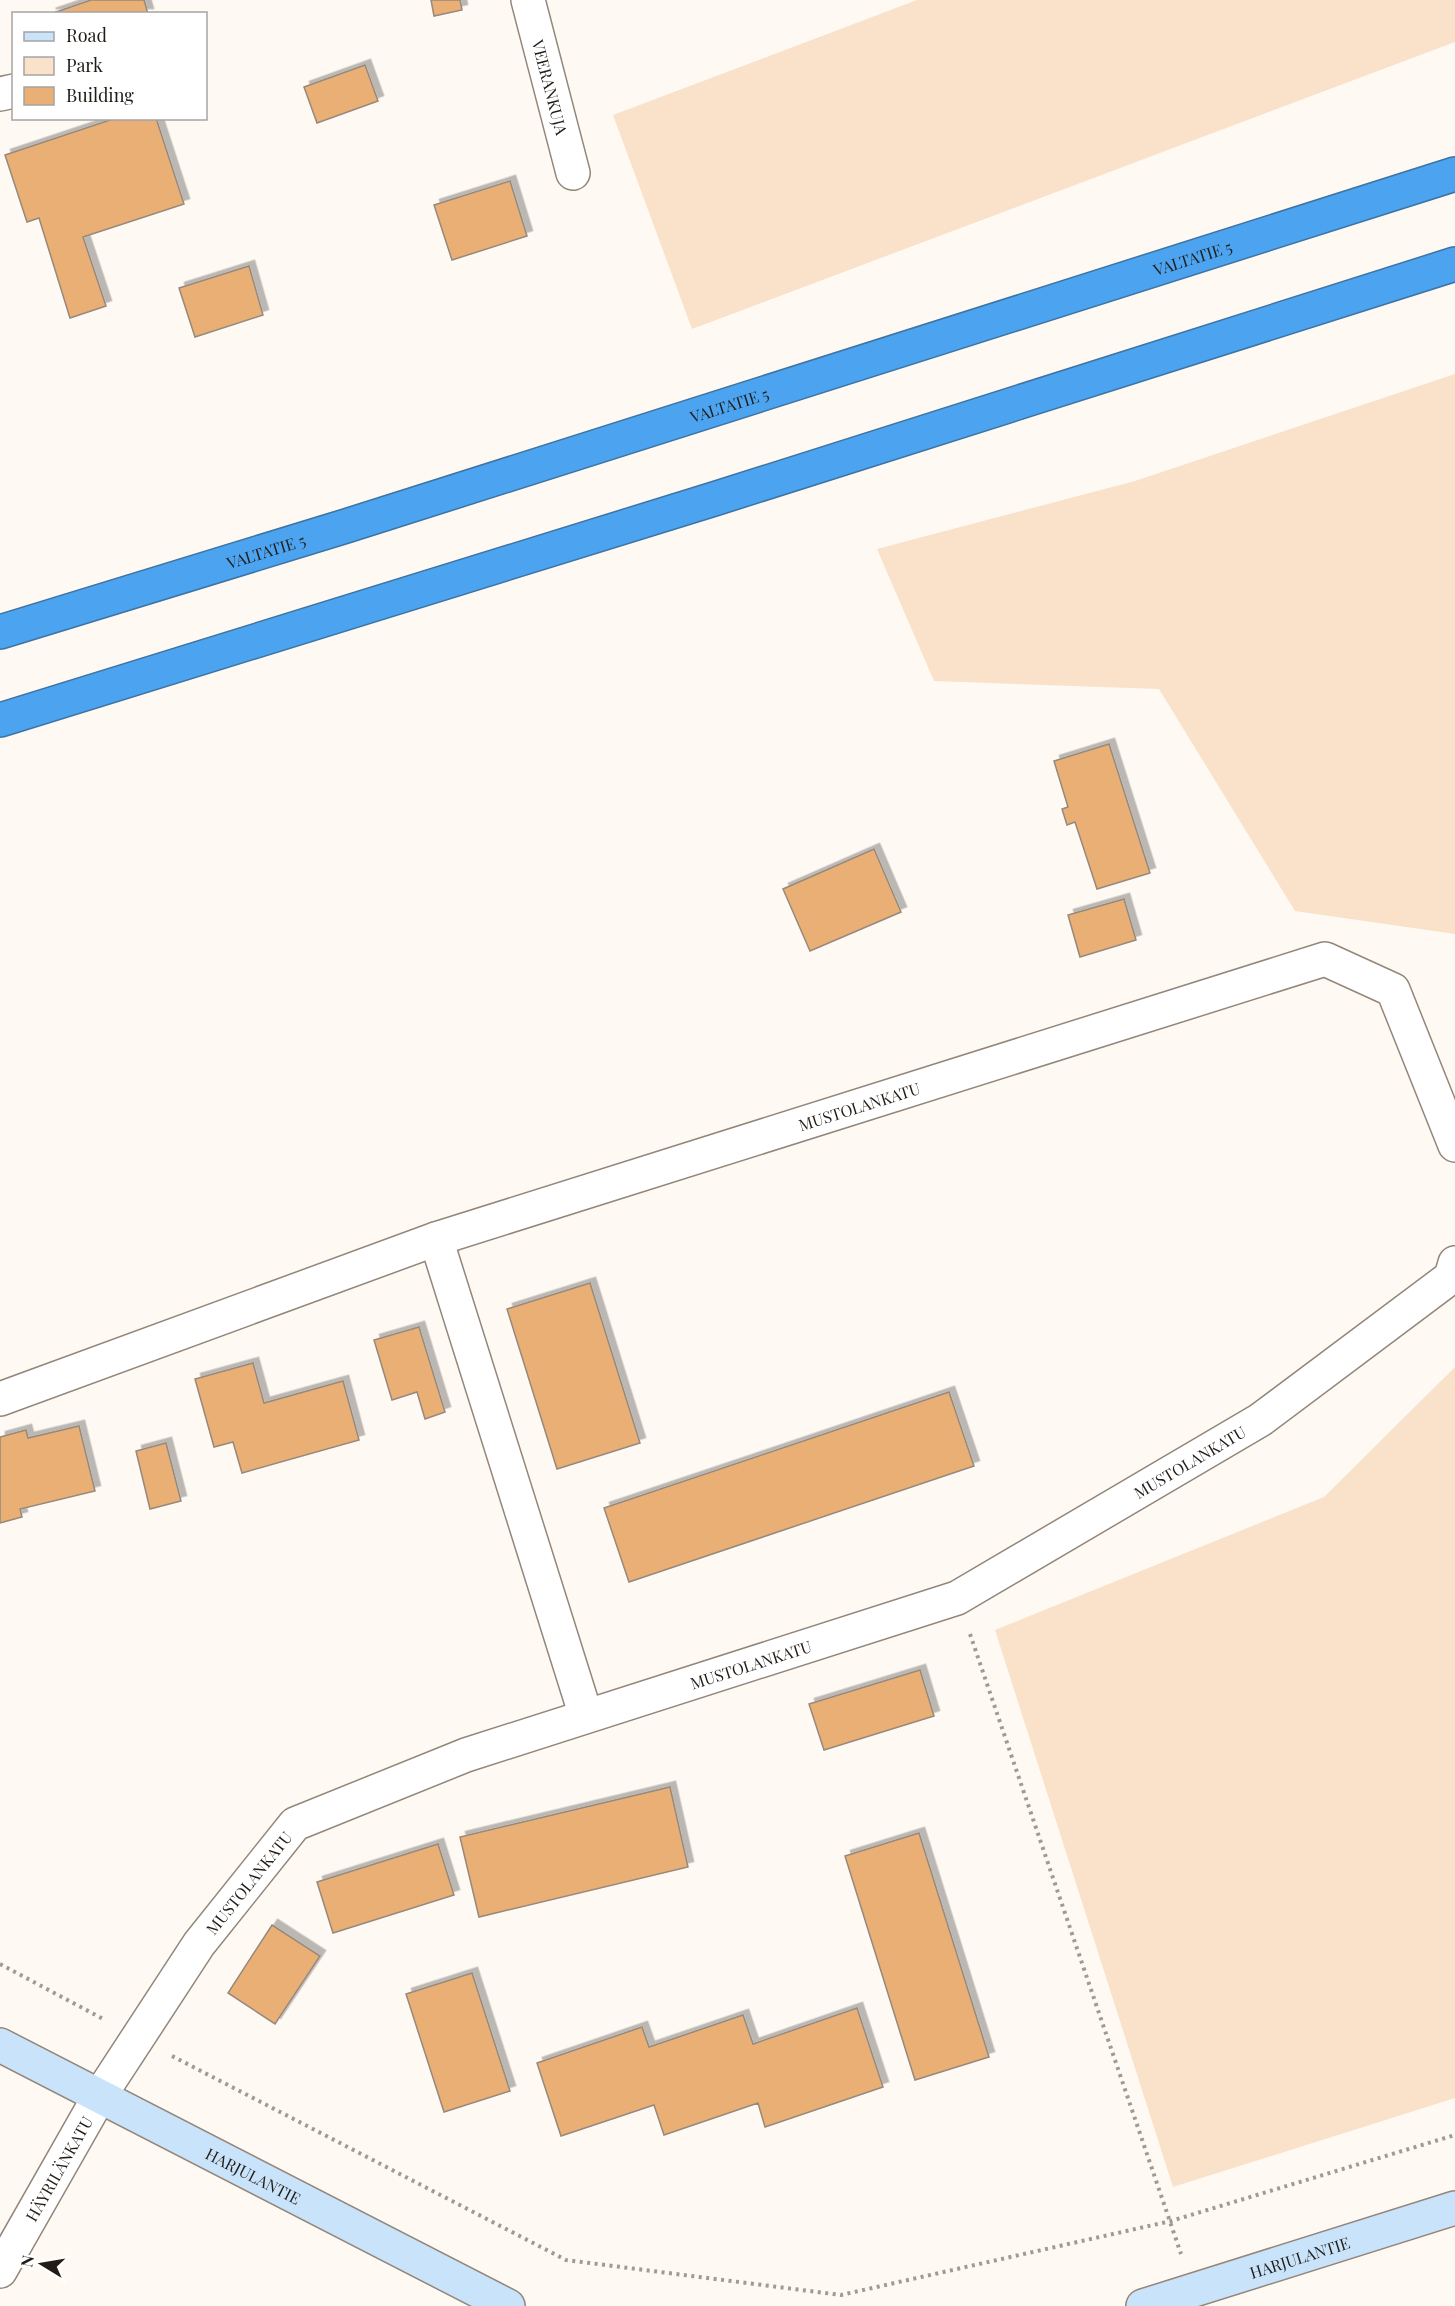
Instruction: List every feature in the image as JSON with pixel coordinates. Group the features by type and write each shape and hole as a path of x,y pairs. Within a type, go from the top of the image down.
{"highway":[{"name":"VALTATIE 5","path":"0,632 346,526 1455,174"},
{"path":"0,720 714,500 1455,264"}],"street":[{"name":"VEERANKUJA","path":"528,0 573,173"},
{"name":"MUSTOLANKATU","path":"0,1399 436,1239 1325,959 1393,990 1455,1145"},
{"path":"436,1239 586,1716"},
{"name":"MUSTOLANKATU","path":"99,2097 199,1944 295,1824 466,1755 957,1598 1260,1420 1451,1277 1455,1263"},
{"name":"HARJULANTIE","path":"0,2044 508,2306"},
{"name":"HÄYRILÄNKATU","path":"0,2271 99,2097"},
{"name":"HARJULANTIE","path":"1144,2306 1455,2208"}],"path":[{"path":"957,1598 1193,2291"},
{"path":"0,1964 137,2038 566,2260 841,2295 1171,2221 1455,2135"}],"green space":[{"path":"917,0 1455,0 1455,42 692,329 613,115"},
{"path":"1455,374 1455,934 1295,911 1159,689 934,681 877,549 1135,481"},
{"path":"1455,1367 1455,2098 1173,2187 995,1630 1324,1497"}],"building":[{"path":"91,0 144,0 147,12 56,12"},
{"path":"431,0 460,0 462,10 434,16"},
{"path":"365,65 378,101 317,123 304,87"},
{"path":"110,120 157,120 184,204 83,237 106,306 70,318 39,218 27,222 5,155"},
{"path":"510,181 527,236 452,260 434,205"},
{"path":"249,266 263,315 195,337 179,288"},
{"path":"1109,744 1150,873 1097,889 1075,822 1067,825 1062,809 1068,807 1054,761"},
{"path":"874,849 901,912 810,951 783,889"},
{"path":"1124,899 1136,940 1080,957 1068,915"},
{"path":"590,1283 640,1443 557,1469 507,1309"},
{"path":"419,1327 445,1412 425,1419 417,1392 392,1400 374,1340"},
{"path":"253,1363 264,1403 343,1381 359,1440 242,1473 233,1442 214,1447 195,1379"},
{"path":"949,1392 974,1466 629,1582 604,1508"},
{"path":"79,1426 95,1491 20,1509 22,1517 0,1523 0,1437 26,1430 28,1438"},
{"path":"166,1443 181,1501 150,1509 136,1451"},
{"path":"920,1670 934,1716 824,1750 809,1704"},
{"path":"670,1787 688,1867 479,1917 460,1837"},
{"path":"919,1833 989,2057 915,2080 845,1856"},
{"path":"438,1844 454,1895 333,1933 317,1882"},
{"path":"272,1925 320,1956 275,2024 228,1993"},
{"path":"472,1973 510,2091 444,2112 406,1994"},
{"path":"857,2008 883,2087 765,2127 758,2103 664,2135 654,2105 561,2136 537,2063 642,2027 649,2047 743,2015 753,2044"}]}
